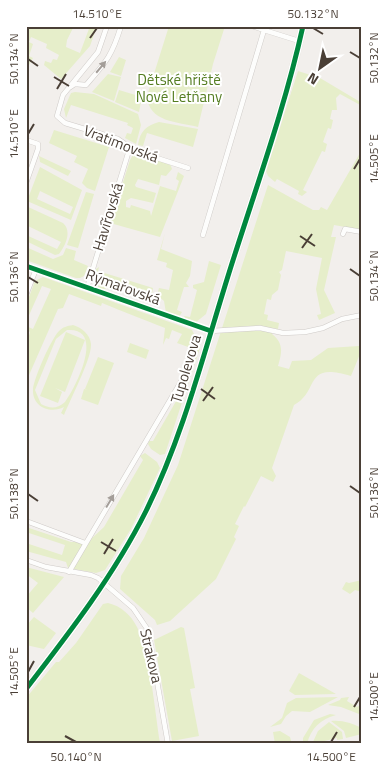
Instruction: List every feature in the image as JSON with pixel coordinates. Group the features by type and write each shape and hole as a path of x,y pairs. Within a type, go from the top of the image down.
{"main road":[{"name":"Tupolevova","path":"26,689 104,583 146,512 167,464 211,331 302,26"}],"street":[{"path":"66,90 98,52 107,26"},
{"path":"66,90 75,84 86,85 110,57 120,26"},
{"path":"252,26 299,41"},
{"path":"203,235 264,30"},
{"name":"Vratimovská","path":"66,90 57,116 65,123 118,139 130,147 188,168"},
{"path":"26,140 38,144 34,164 26,183"},
{"name":"Havířovská","path":"87,288 130,147"},
{"path":"343,234 345,229 362,232"},
{"name":"Rýmařovská","path":"26,266 211,331"},
{"path":"27,293 36,269"},
{"path":"211,331 260,328 283,333 305,332 323,328 342,319 362,315"},
{"name":"Tupolevova","path":"69,572 182,380"},
{"path":"26,521 85,543"},
{"name":"Strakova","path":"26,560 46,568 91,575 104,583 133,608 148,630 168,744"}],"green space":[{"path":"26,26 74,26 67,40 66,47 80,53 90,26 97,26 90,46 61,79 44,65 45,61 51,63 53,59 57,60 59,55 46,48 47,44 31,37 29,42 33,44 29,56 33,58 29,65 26,62"},
{"name":"Dětské hřiště Nové Letňany","path":"169,26 225,26 213,64 198,127 173,122 158,116 149,105 147,96"},
{"path":"119,57 126,60 121,76 110,72"},
{"path":"298,71 320,78 362,103 362,106 340,94 336,98 337,110 332,110 330,119 333,120 331,129 328,128 323,142 327,144 325,152 322,151 303,190 307,192 302,196 298,194 299,191 277,179 275,182 268,176 266,171"},
{"path":"108,74 121,77 114,101 92,92"},
{"path":"119,90 142,97 139,112 115,102"},
{"path":"71,93 94,94 138,114 141,125 136,144 125,138 127,133 131,134 133,128 127,125 128,123 71,105 66,118 64,109"},
{"path":"159,122 198,129 193,147 147,133 143,146 138,145 144,130"},
{"path":"54,130 109,147 95,191 87,188 82,183 88,169 74,162 77,156 49,143"},
{"path":"360,153 362,230 334,225 331,237 336,237 324,290 335,313 319,320 317,315 321,314 316,289 322,258 286,251 282,270 279,272 281,275 278,290 272,295 271,300 267,299 264,314 268,315 267,320 279,323 278,329 272,328 272,334 279,341 281,348 278,366 289,369 292,361 311,360 328,348 359,346 362,349 351,376 336,372 326,372 319,375 302,399 294,405 272,468 276,476 273,482 261,476 235,524 239,526 234,537 236,539 216,579 170,621 157,625 155,620 120,589 121,576 144,538 178,465 268,185 313,210 319,210 321,207 327,210"},
{"path":"138,154 170,164 172,169 166,176 161,175 159,185 138,179 136,187 156,193 153,203 131,198 126,201 126,207 130,208 131,205 150,211 151,216 160,186 176,191 179,181 176,179 178,172 184,176 160,237 110,223 130,160 133,155"},
{"path":"39,156 71,171 68,176 40,162"},
{"path":"40,167 82,190 71,220 27,201","holes":["40,191 73,207 70,214 37,199"]},
{"path":"86,192 94,194 78,248 67,245"},
{"path":"26,206 66,226 67,238 59,254 55,255 26,241 26,235 57,249 61,242 28,226 26,228"},
{"path":"165,233 161,249 192,261 190,276 186,283 189,287 184,287 177,310 182,312 179,317 166,313 164,301 157,295 159,288 169,290 173,270 166,267 167,263 157,260"},
{"path":"26,247 53,259 63,255 66,248 76,251 74,260 88,266 84,276 76,278 26,260"},
{"path":"209,261 221,265 206,314 195,323 186,320 184,316 190,317 197,290 193,288 193,285 204,282"},
{"path":"99,267 98,271 153,288 152,294 107,277 107,288 103,290 98,288 95,281 96,269"},
{"path":"43,277 192,330 196,338 196,345 193,344 191,348 177,343 182,334 172,330 169,339 166,338 163,345 165,328 102,303 101,306 69,294 63,308 58,309 26,382 26,355 29,348 26,346 30,332 26,330 26,326 33,329 51,289 42,286 26,322 26,305 35,281"},
{"path":"73,325 85,332 91,344 88,359 64,415 61,413 64,407 53,410 39,404 33,395 33,389 40,368 56,335 65,327","holes":["67,330 79,332 85,338 86,348 81,372 65,402 59,406 44,406 41,404 35,390 56,339"]},
{"path":"66,332 85,340 65,392 55,388 62,392 58,403 40,396"},
{"path":"130,343 149,350 146,359 127,352"},
{"path":"200,343 200,348 165,454 160,455 151,449 148,444 149,441 153,441 186,384 184,380"},
{"path":"98,357 114,363 98,405 81,399 84,389 88,390 85,389"},
{"path":"145,453 157,462 160,468 131,529 105,570 96,573 68,568 66,562 26,551 26,543 62,555 65,545 26,532 26,527 71,542 83,542 91,539 104,527 143,460 140,456"},
{"path":"26,567 64,577 33,613 26,607 26,597 38,583 26,574"},
{"path":"362,580 362,592 355,590 350,594 342,589 346,582"},
{"path":"108,603 117,606 129,615 142,638 152,683 160,743 26,744 26,698 56,662 59,662 76,643 103,604"},
{"path":"34,617 56,633 44,649 26,645 26,626"},
{"path":"181,627 184,628 195,688 190,689 199,736 172,741 154,640"},
{"path":"299,673 336,694 295,695 289,691"},
{"path":"338,697 310,712 292,711 281,724 270,727 282,718 287,703 296,698"},
{"path":"349,697 347,701 357,707 362,704 359,714 341,707 328,705 341,698"},
{"path":"330,714 336,715 317,725 311,733 307,744 303,744 303,738 314,720"},
{"path":"331,721 351,723 362,728 362,734 346,738 344,731"},
{"path":"329,722 342,732 343,739 337,740 337,738 312,744 318,731"},
{"path":"280,731 290,737 292,744 275,744 273,732"}],"cycle path":[{"path":"26,689 75,625 120,558 146,511 173,449 272,141 289,84 303,26"},
{"path":"26,266 211,331"}]}
